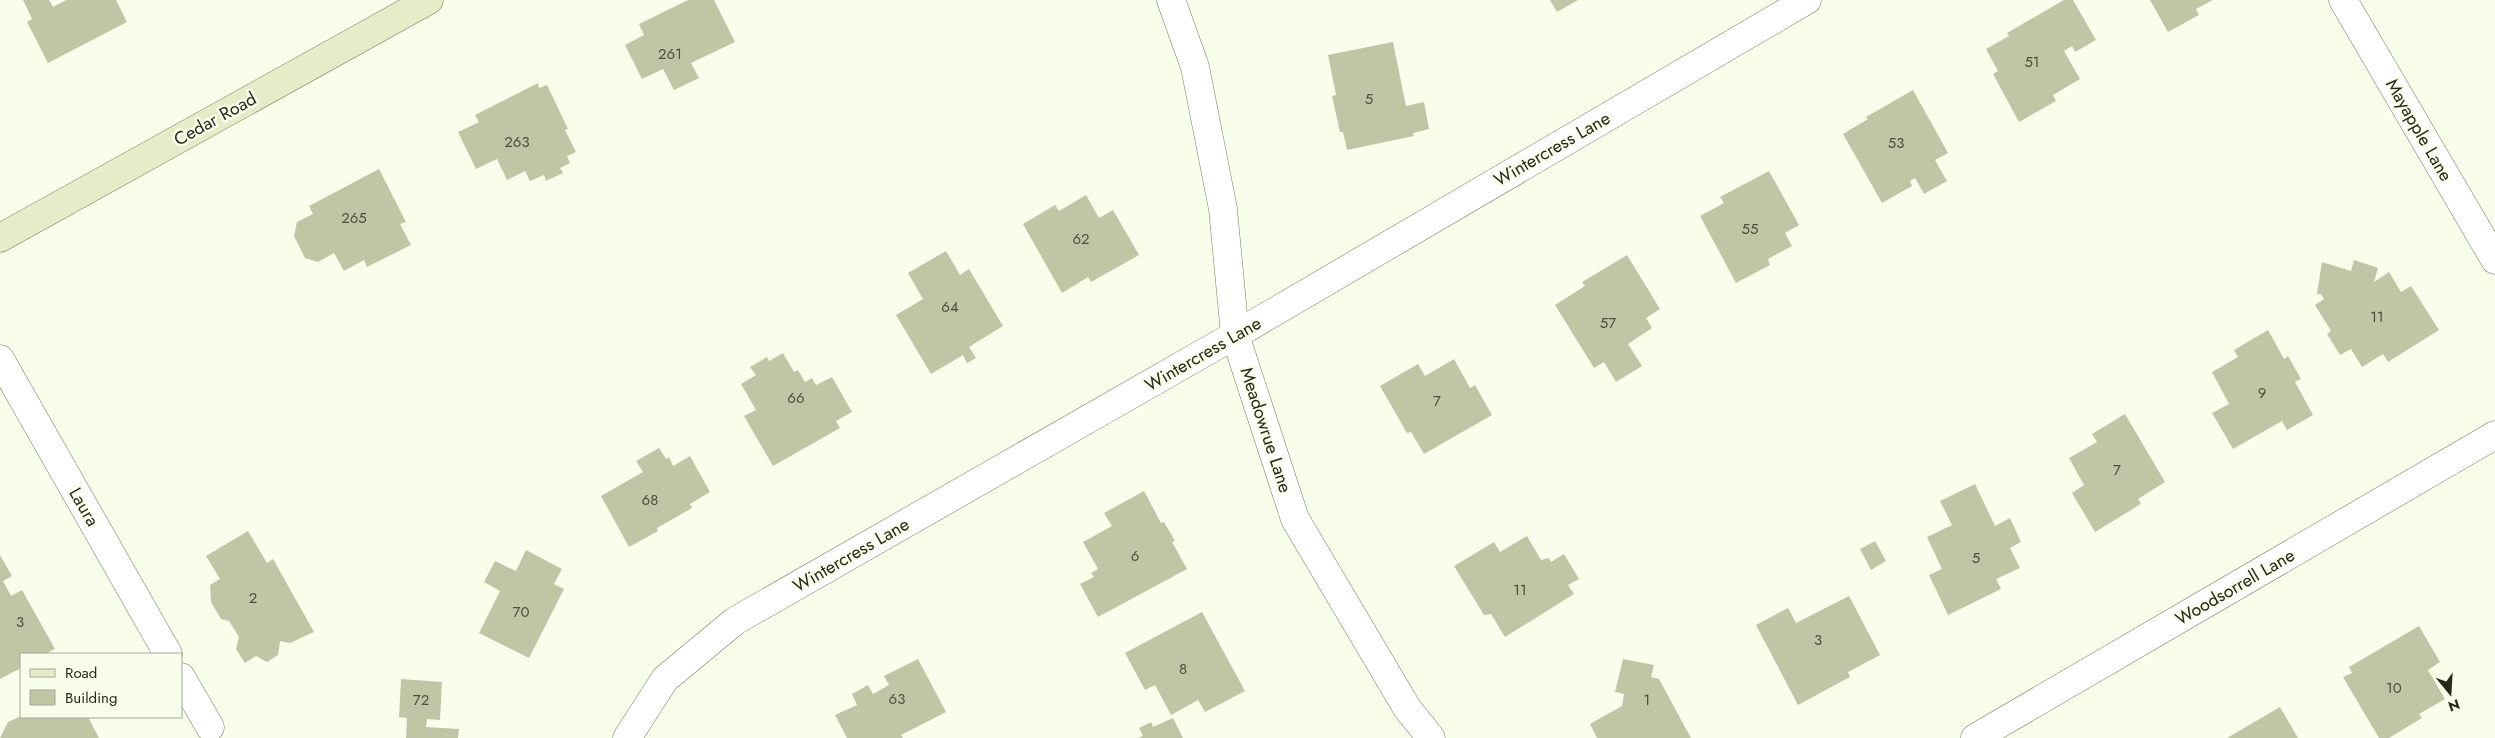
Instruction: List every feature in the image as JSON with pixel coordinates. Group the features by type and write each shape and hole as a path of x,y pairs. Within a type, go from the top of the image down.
{"street":[{"name":"Cedar Road","path":"0,238 429,0"},
{"name":"Meadowrue Lane","path":"1171,0 1195,67 1223,209 1235,335 1295,519 1407,708 1431,738"},
{"name":"Wintercress Lane","path":"626,738 664,679 736,621 1235,335 1807,0"},
{"name":"Mayapple Lane","path":"2343,0 2495,260"},
{"name":"Laura","path":"0,359 167,653"},
{"name":"Woodsorrell Lane","path":"1975,738 2495,435"},
{"path":"182,679 210,727"}],"building":[{"path":"23,0 49,0 53,7 66,0 116,0 127,22 48,63 27,22 32,19"},
{"path":"688,0 714,0 735,42 691,63 699,78 674,90 663,69 642,79 625,45 644,35 639,24"},
{"path":"1550,0 1578,0 1557,12"},
{"path":"2064,0 2073,0 2096,40 2075,52 2072,46 2064,51 2080,79 2053,95 2056,101 2019,122 1993,74 1998,71 1986,49 2009,36 2007,33"},
{"path":"2150,0 2213,0 2196,9 2199,15 2168,32"},
{"path":"1393,42 1406,106 1424,102 1429,129 1413,133 1414,136 1347,150 1343,132 1340,132 1332,96 1336,95 1328,55"},
{"path":"538,83 539,88 547,85 568,129 565,130 576,152 567,156 570,163 560,168 563,173 546,181 544,175 530,181 525,171 507,180 497,159 476,169 458,132 479,122 475,115"},
{"path":"1913,90 1948,153 1935,160 1947,181 1924,194 1915,178 1910,181 1912,186 1882,203 1843,134 1868,119 1866,117"},
{"path":"379,169 406,222 400,224 411,245 367,267 364,260 344,271 334,253 318,262 305,258 294,236 297,222 313,214 309,206"},
{"path":"1769,171 1799,225 1785,233 1792,246 1768,259 1770,265 1736,283 1700,216 1724,203 1720,197"},
{"path":"1086,195 1099,218 1113,210 1139,255 1091,282 1088,277 1062,293 1023,224 1055,205 1059,211"},
{"path":"946,251 960,275 969,269 1003,326 969,347 976,358 967,363 963,355 931,374 896,315 923,299 908,273"},
{"path":"1627,255 1660,309 1646,318 1652,328 1628,344 1642,366 1616,382 1604,362 1594,368 1555,305 1585,286 1582,282"},
{"path":"2354,260 2378,268 2374,282 2389,272 2401,292 2411,286 2439,330 2388,362 2383,354 2362,367 2351,349 2340,355 2327,334 2331,331 2315,305 2324,299 2321,294 2317,294 2322,262 2351,271"},
{"path":"2268,330 2284,359 2288,356 2301,379 2295,382 2313,415 2287,430 2282,421 2233,449 2212,413 2229,404 2212,372 2238,357 2234,350"},
{"path":"783,353 794,372 798,370 805,382 812,378 816,385 832,377 852,412 836,421 840,428 773,466 744,416 756,410 741,384 756,375 750,367 767,357 769,361"},
{"path":"1454,359 1470,388 1475,385 1492,415 1424,454 1411,432 1407,433 1380,386 1418,364 1425,376"},
{"path":"2125,414 2165,482 2138,499 2141,504 2095,532 2072,493 2084,485 2069,458 2097,442 2092,434"},
{"path":"659,448 666,459 669,457 673,466 690,456 710,492 690,504 692,508 657,528 658,531 629,547 601,496 643,472 636,461"},
{"path":"1975,484 1995,526 2010,518 2021,542 2010,548 2020,568 1996,579 2001,589 1948,615 1929,575 1942,569 1927,537 1952,525 1940,501"},
{"path":"1144,491 1161,523 1164,522 1175,541 1172,542 1187,569 1098,617 1080,584 1094,577 1091,573 1098,569 1083,542 1112,526 1104,513"},
{"path":"248,531 267,563 273,559 314,632 290,643 280,641 278,655 267,662 256,656 245,663 236,649 239,637 229,621 221,619 211,602 210,585 220,579 206,556"},
{"path":"1527,536 1541,560 1549,558 1551,562 1564,554 1579,579 1568,585 1574,594 1505,637 1491,614 1484,615 1454,566 1494,542 1500,552"},
{"path":"1875,541 1886,561 1871,570 1860,549"},
{"path":"526,550 562,569 554,584 564,589 529,658 479,633 500,591 484,582 495,561 516,571"},
{"path":"0,555 12,576 3,581 11,596 22,590 55,649 47,653 20,653 20,669 0,679"},
{"path":"1849,596 1880,655 1848,672 1850,677 1798,705 1756,625 1788,608 1796,623"},
{"path":"1202,612 1245,691 1205,712 1198,700 1171,715 1155,685 1145,690 1125,653"},
{"path":"2419,626 2440,662 2428,670 2445,699 2419,714 2422,718 2389,738 2379,738 2343,677 2352,673 2349,667"},
{"path":"918,659 946,712 901,735 903,738 847,738 835,715 857,705 852,694 868,685 873,694 889,685 884,676"},
{"path":"1623,659 1654,665 1651,677 1659,679 1691,738 1597,738 1590,724 1622,706 1624,694 1615,692"},
{"path":"401,679 442,682 440,720 427,719 426,727 459,729 458,738 406,738 407,718 399,717"},
{"path":"2280,707 2298,738 2227,738"},
{"path":"20,716 20,718 89,718 99,738 0,738 8,722"},
{"path":"1173,718 1183,738 1138,738 1143,736 1139,728 1151,722 1153,727"}]}
